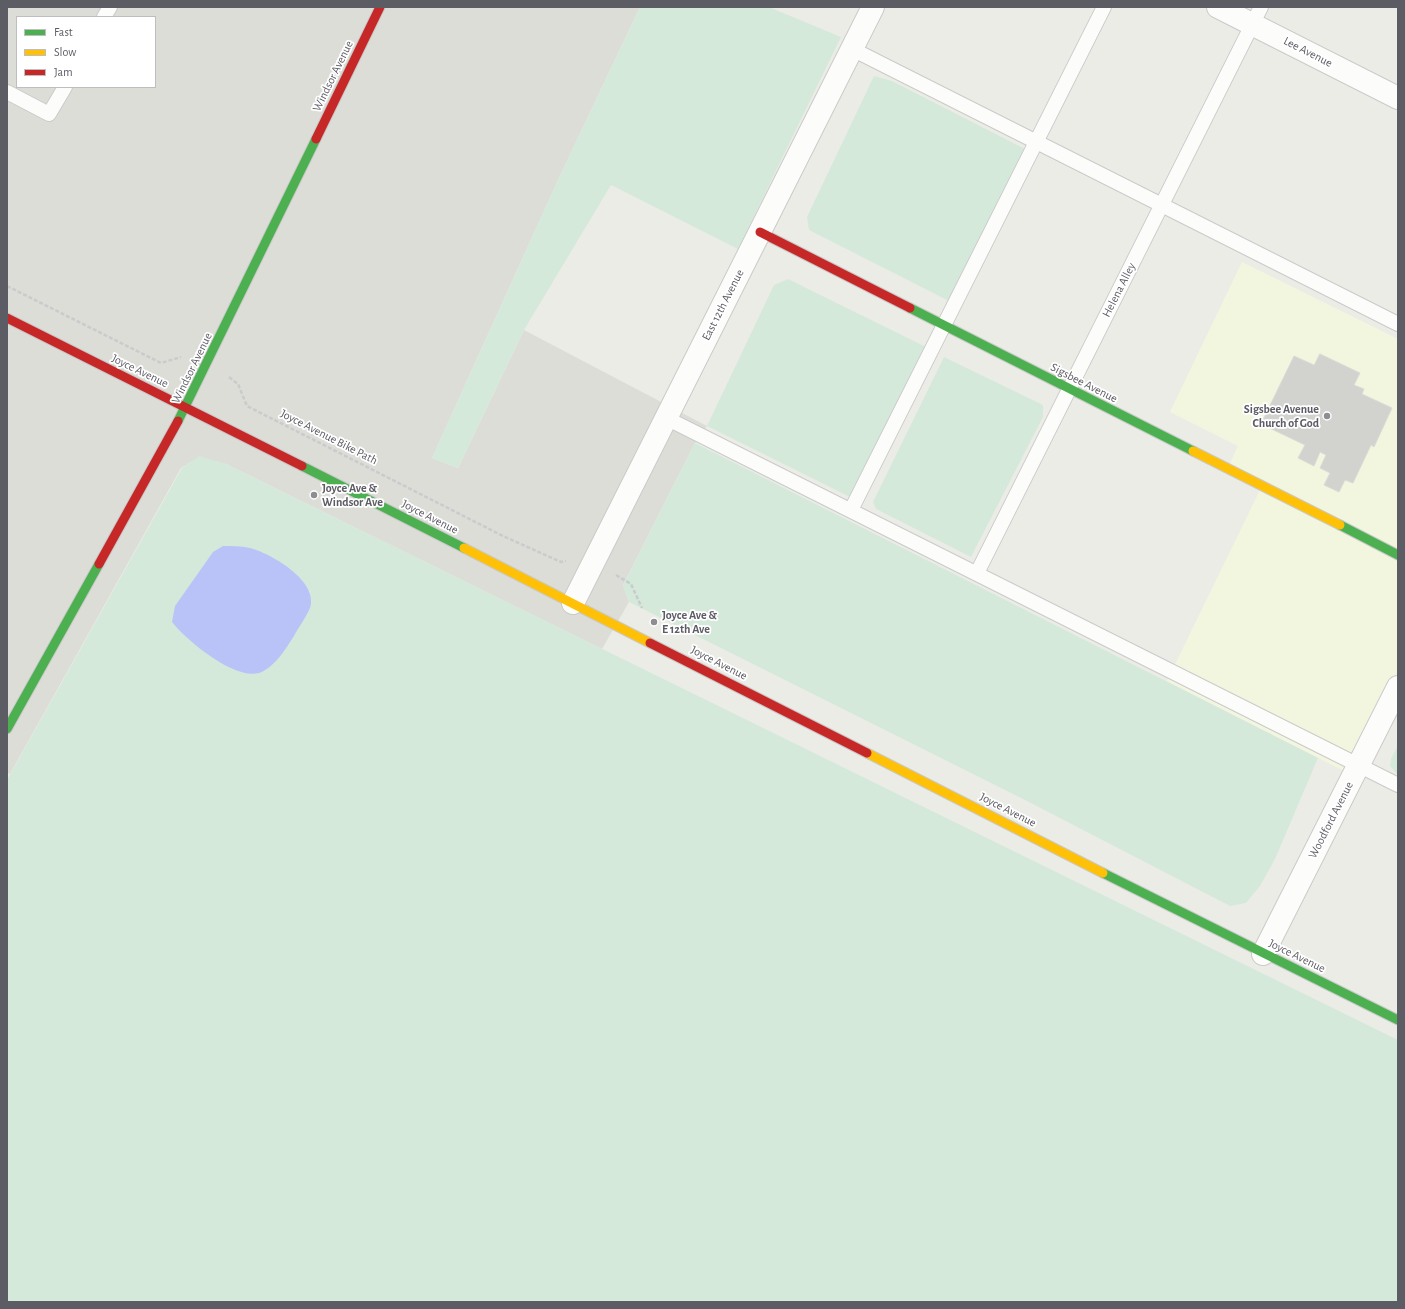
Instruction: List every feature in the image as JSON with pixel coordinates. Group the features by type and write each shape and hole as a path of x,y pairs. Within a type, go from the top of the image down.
{"street":[{"name":"Windsor Avenue","path":"7,729 186,407 380,7"},
{"name":"East 12th Avenue","path":"573,603 873,7"},
{"name":"Lee Avenue","path":"1218,7 1257,16 1398,98"},
{"name":"Sigsbee Avenue","path":"760,232 1398,555"},
{"name":"Joyce Avenue","path":"7,318 186,407 1264,954 1398,1020"},
{"name":"Woodford Avenue","path":"1264,954 1398,687"}],"lane":[{"path":"105,16 110,7"},
{"path":"851,510 1104,7"},
{"name":"Helena Alley","path":"977,573 1257,16"},
{"path":"852,49 1398,324"},
{"path":"7,92 50,114 64,88"},
{"path":"666,418 1398,785"}],"path":[{"name":"Joyce Avenue Bike Path","path":"7,286 161,363 185,356 208,363 238,384 247,406 503,536 561,562 584,556 631,584 642,608"}],"shaded area":[{"path":"7,7 640,7 558,180 432,458 458,468 524,330 707,426 695,443 623,585 629,602 602,649 226,464 199,457 181,468 10,774 7,773"},
{"path":"640,7 769,7 841,37 738,249 611,185 524,330 458,468 432,458 558,180"},
{"path":"874,76 892,81 1025,149 949,301 809,230 807,217"},
{"path":"1242,262 1398,339 1398,670 1346,772 1167,681 1261,488 1227,470 1238,446 1170,412"},
{"path":"788,279 926,347 887,422 852,498 707,426 774,285"},
{"path":"944,357 1043,405 1043,417 971,557 876,509 873,502"},
{"path":"695,443 1318,758 1275,859 1260,886 1246,903 1230,906 1025,800 629,602 623,585"},
{"path":"199,456 226,464 1398,1040 1398,1302 7,1302 7,780 182,468","holes":["310,590 311,604 289,644 271,665 258,673"]},
{"path":"1398,745 1398,775 1390,766 1391,759"}],"water":[{"path":"223,546 240,546 269,555 290,568 306,585 310,595 311,604 308,611 287,647 275,663 259,673 249,674 237,671 224,665 188,639 172,622 175,606 213,552"}],"building":[{"name":"Sigsbee Avenue Church of God","path":"1320,354 1360,373 1354,385 1364,389 1362,394 1392,408 1374,447 1371,445 1353,483 1345,480 1339,492 1324,485 1330,473 1320,468 1326,455 1320,452 1314,466 1298,458 1305,445 1261,424 1294,356 1314,365"}],"traffic: fast":[{"path":"178,421 316,139"},
{"path":"910,308 1193,451"},
{"path":"302,466 464,548"},
{"path":"1340,525 1398,555"},
{"path":"7,729 99,564"},
{"path":"1103,873 1398,1020"}],"traffic: slow":[{"path":"1193,451 1340,525"},
{"path":"464,548 650,643"},
{"path":"867,753 1103,873"}],"traffic: jam":[{"path":"316,139 380,7"},
{"path":"760,232 910,308"},
{"path":"7,318 302,466"},
{"path":"99,564 178,421"},
{"path":"650,643 867,753"}],"place":[{"name":"Sigsbee Avenue Church of God","path":"1327,416"},
{"name":"Joyce Ave & Windsor Ave","path":"314,495"},
{"name":"Joyce Ave & E 12th Ave","path":"654,622"}]}
